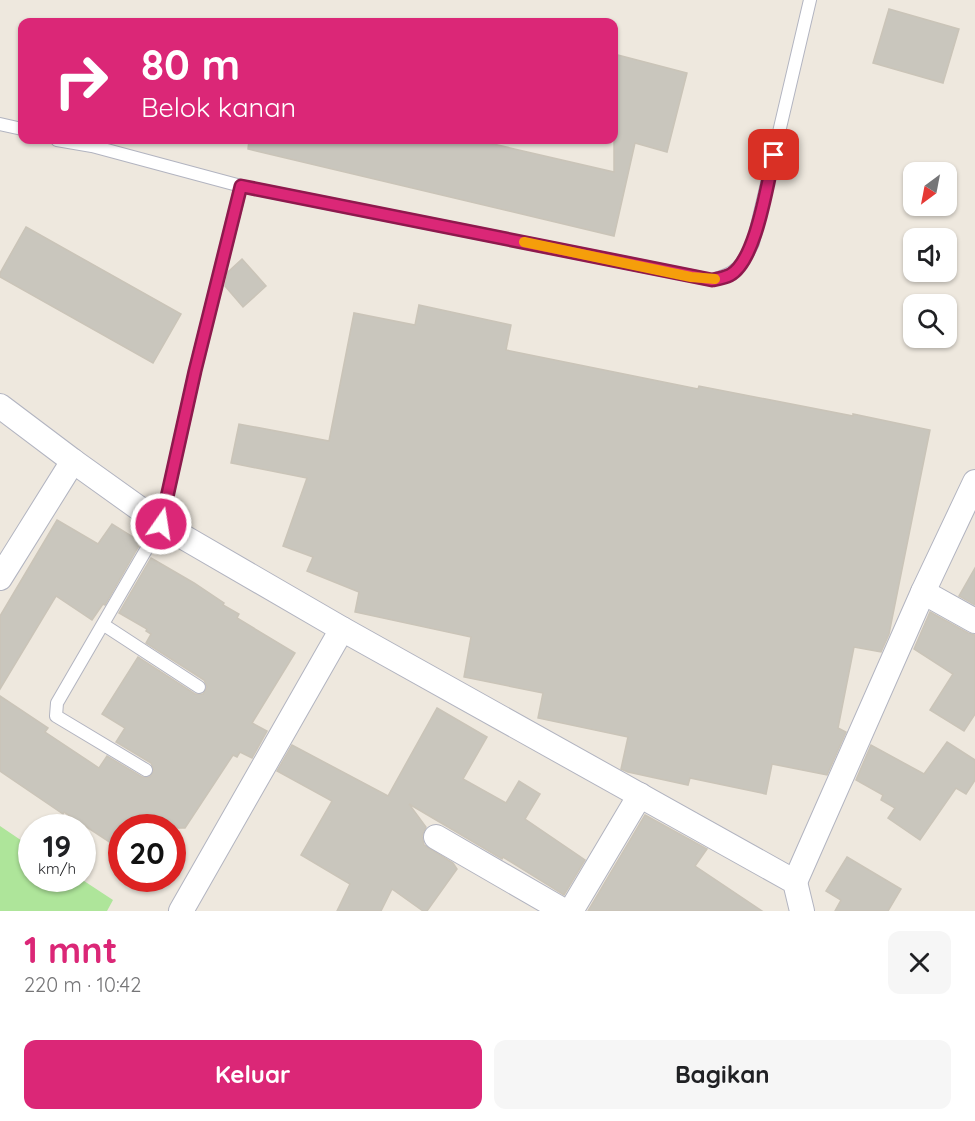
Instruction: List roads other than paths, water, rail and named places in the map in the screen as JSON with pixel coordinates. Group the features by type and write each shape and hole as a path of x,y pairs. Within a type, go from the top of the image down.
{"street":[{"path":"0,406 161,524 342,629 795,882"},
{"path":"0,578 73,461"},
{"path":"802,911 795,882 923,592 975,482"},
{"path":"923,592 975,621"},
{"path":"181,911 342,629"},
{"path":"571,911 640,795"},
{"path":"436,837 564,911"}],"lane":[{"path":"80,144 241,186 712,280 731,275 744,260 753,243 810,0"},
{"path":"0,124 18,128"},
{"path":"146,770 56,716 57,703 161,524 195,371 241,186"},
{"path":"104,625 199,687"}]}
